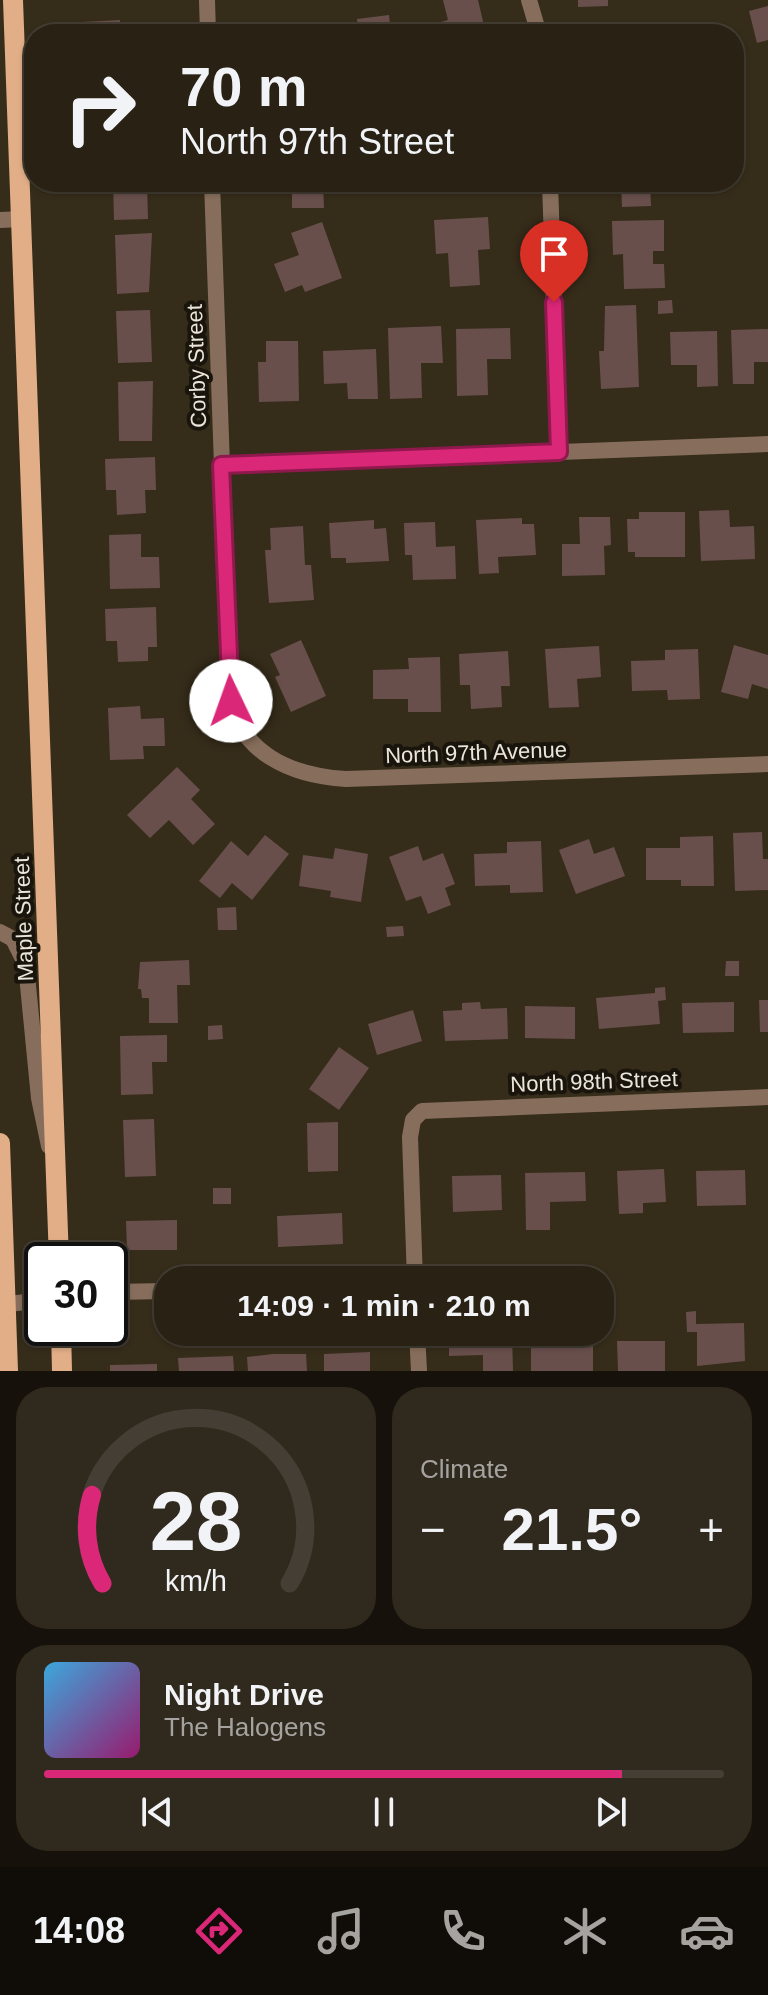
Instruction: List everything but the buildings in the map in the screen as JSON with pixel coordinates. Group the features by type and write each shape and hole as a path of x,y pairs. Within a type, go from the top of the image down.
{"main road":[{"name":"Maple Street","path":"13,0 59,1242"},
{"path":"0,1143 3,1305 8,1371"},
{"path":"61,1346 62,1371"}],"street":[{"path":"207,0 208,24"},
{"path":"529,0 536,24"},
{"name":"Corby Street","path":"212,192 230,693"},
{"path":"550,192 559,452"},
{"path":"0,220 22,219"},
{"path":"221,465 768,444"},
{"name":"North 97th Avenue","path":"230,693 239,724 251,741 271,760 316,778 768,764"},
{"path":"0,932 20,948 28,975 39,1098 57,1183"},
{"name":"North 98th Street","path":"415,1266 410,1137 413,1120 422,1111 768,1097"},
{"path":"128,1292 154,1291"},
{"path":"3,1305 24,1302"},
{"path":"418,1346 419,1371"}],"route":[{"path":"231,701 221,465 559,452 554,302"}]}
